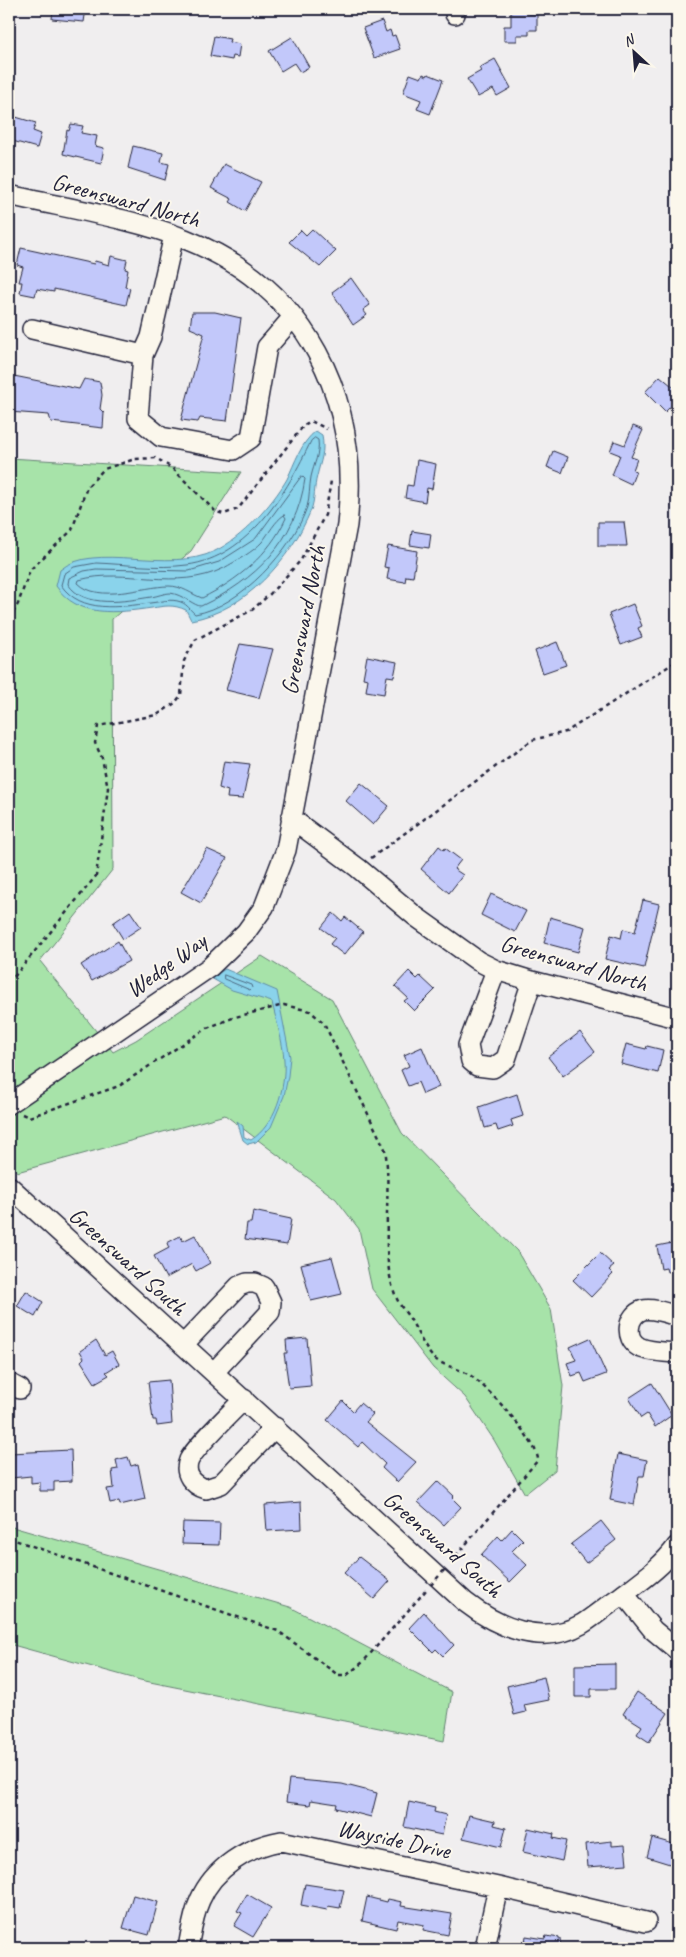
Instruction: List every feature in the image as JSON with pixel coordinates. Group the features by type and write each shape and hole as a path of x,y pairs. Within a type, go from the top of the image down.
{"street":[{"name":"Greensward North","path":"9,195 174,235 208,249 249,273 279,300 293,317 323,364 340,406 346,432 350,486 347,525 291,818 358,868 415,916 478,961 496,970 532,982 677,1018"},
{"path":"174,235 151,337 143,355 138,418 162,437 234,450 251,438 267,347 293,317"},
{"path":"32,329 143,355"},
{"name":"Wedge Way","path":"12,1107 188,984 227,952 252,925 268,900 286,850 291,818"},
{"path":"496,970 468,1045 471,1060 485,1069 493,1068 506,1059 532,982"},
{"name":"Greensward South","path":"9,1186 465,1602 496,1622 512,1630 530,1633 567,1630 582,1624 653,1572 677,1546"},
{"path":"183,1345 239,1286 255,1283 264,1287 272,1302 270,1312 214,1372"},
{"path":"677,1316 642,1310 632,1319 629,1328 633,1342 640,1347 677,1353"},
{"path":"244,1400 190,1458 188,1474 192,1482 206,1489 221,1484 275,1427"},
{"path":"624,1594 653,1630 677,1650"},
{"name":"Wayside Drive","path":"188,1948 194,1915 208,1885 222,1869 236,1858 271,1843 281,1841 498,1887 646,1922"},
{"path":"485,1948 498,1887"}],"path":[{"path":"9,620 18,604 30,570 72,530 87,487 104,470 134,459 156,458 172,468 216,512 224,514 238,509 304,425 310,421 326,428 329,433"},
{"path":"9,983 96,876 108,788 102,758 96,743 98,726 157,715 175,703 181,695 184,661 190,646 195,640 252,610 270,594 301,560 325,515 332,472"},
{"path":"358,868 532,740 566,732 677,661"},
{"path":"9,1538 278,1631 338,1675 347,1675 363,1662 538,1460 538,1454 532,1441 504,1409 469,1374 442,1364 432,1356 398,1302 390,1270 387,1243 388,1164 385,1149 324,1023 310,1011 284,1005 245,1014 207,1028 119,1086 29,1117 12,1107"}],"green space":[{"path":"9,458 241,472 191,551 112,619 113,869 40,961 113,1052 136,1040 262,956 332,999 402,1133 517,1251 551,1309 563,1386 555,1470 525,1494 494,1440 465,1397 433,1368 372,1289 359,1229 336,1199 225,1115 17,1172 9,1162"},
{"path":"9,1526 290,1607 452,1692 444,1741 140,1680 9,1644"}],"water":[{"path":"316,431 322,435 323,451 311,510 291,547 278,564 264,580 230,606 211,615 191,620 186,610 173,606 112,612 99,611 75,604 56,586 60,570 75,562 92,558 176,560 197,557 215,551 236,538 265,510 287,479 302,447"},
{"path":"225,969 277,991 290,1057 284,1096 271,1127 256,1142 248,1144 243,1140 237,1121 243,1126 244,1137 251,1140 267,1125 281,1094 284,1071 283,1053 272,1002 232,990 211,978"}],"building":[{"path":"53,9 86,9 84,22 52,19"},
{"path":"511,9 529,9 529,14 537,14 537,30 529,30 529,35 517,35 517,41 504,41 504,26 511,26"},
{"path":"382,21 386,32 390,30 392,36 395,35 400,49 374,58 363,28"},
{"path":"214,36 230,39 229,42 240,44 238,57 233,56 232,60 210,56"},
{"path":"292,37 309,67 300,72 294,63 281,71 269,51"},
{"path":"495,59 511,88 497,96 493,89 478,97 467,79 481,71 479,68"},
{"path":"410,74 421,78 423,74 427,76 428,74 443,80 430,114 417,109 421,100 403,93"},
{"path":"9,115 36,123 33,131 41,134 37,148 9,140"},
{"path":"71,124 83,126 81,133 97,136 95,146 104,148 101,163 63,154 67,130 69,131"},
{"path":"133,146 163,153 161,162 169,164 165,180 128,168"},
{"path":"224,164 261,182 245,211 230,202 232,199 211,188"},
{"path":"312,229 336,251 320,267 289,242 301,230 306,235"},
{"path":"21,248 94,264 95,261 109,265 111,256 127,260 125,269 128,270 125,287 130,288 126,305 54,289 54,292 37,289 35,296 20,293 22,282 19,282 23,267 17,265"},
{"path":"351,278 370,305 363,310 367,315 353,325 332,292"},
{"path":"192,312 215,312 241,318 227,421 200,418 198,422 181,420 204,334 190,328"},
{"path":"9,375 79,389 84,379 100,382 102,395 100,409 104,413 103,428 51,422 49,415 9,412"},
{"path":"660,376 677,390 677,400 665,412 645,392"},
{"path":"633,426 643,430 631,457 637,459 633,470 636,471 631,484 612,475 620,455 610,451 614,441 625,445"},
{"path":"553,451 568,457 562,473 547,467"},
{"path":"417,460 436,464 432,489 427,488 425,502 405,498 407,485 413,486"},
{"path":"598,522 624,522 627,546 598,546"},
{"path":"412,531 431,534 429,548 410,545"},
{"path":"388,546 417,551 413,577 406,576 405,582 387,579 389,568 384,567"},
{"path":"633,604 642,626 638,628 642,637 621,645 609,614"},
{"path":"557,642 566,665 543,673 535,651"},
{"path":"240,644 273,649 259,698 226,690"},
{"path":"367,656 397,662 394,677 387,676 384,694 366,691 368,679 363,678"},
{"path":"224,761 250,764 243,799 227,798 228,791 219,788"},
{"path":"361,783 389,806 373,825 346,801"},
{"path":"439,846 444,850 445,848 461,860 454,869 463,875 449,893 421,869"},
{"path":"207,849 227,858 201,903 181,892"},
{"path":"491,894 526,911 515,932 481,915"},
{"path":"643,900 659,904 644,968 605,959 611,935 621,938 623,929 635,932"},
{"path":"130,911 141,927 123,939 113,923"},
{"path":"333,913 342,921 345,917 363,932 344,955 330,944 335,938 321,928"},
{"path":"550,917 585,927 578,952 544,943"},
{"path":"118,941 129,961 92,981 81,965"},
{"path":"409,971 417,979 420,976 435,990 414,1011 404,1001 408,998 395,986"},
{"path":"580,1032 595,1052 563,1076 548,1057"},
{"path":"626,1044 646,1049 647,1046 663,1050 658,1073 621,1064"},
{"path":"422,1047 439,1087 423,1094 418,1082 408,1086 401,1070 409,1066 404,1055"},
{"path":"517,1094 523,1116 511,1120 513,1126 498,1131 496,1125 485,1128 479,1107"},
{"path":"253,1211 291,1219 287,1245 245,1239 247,1223 251,1223"},
{"path":"195,1235 210,1263 196,1271 192,1264 166,1278 154,1256 169,1248 167,1243 180,1236 183,1241"},
{"path":"677,1242 677,1270 667,1272 666,1268 661,1269 657,1246"},
{"path":"600,1253 614,1266 609,1270 613,1274 591,1297 573,1280"},
{"path":"332,1257 342,1294 311,1301 301,1264"},
{"path":"26,1291 43,1302 35,1317 17,1306"},
{"path":"307,1338 311,1386 289,1388 284,1353 287,1353 286,1340"},
{"path":"590,1338 606,1374 585,1382 581,1373 572,1376 567,1363 576,1360 570,1347"},
{"path":"96,1340 105,1355 112,1351 119,1364 106,1372 109,1375 95,1383 81,1361 84,1358 80,1351"},
{"path":"169,1380 172,1424 157,1426 156,1420 153,1420 148,1382"},
{"path":"652,1383 672,1415 655,1427 647,1414 641,1418 629,1398"},
{"path":"343,1401 353,1411 360,1403 373,1414 366,1422 416,1462 397,1482 382,1468 385,1464 362,1442 358,1447 327,1420"},
{"path":"71,1450 72,1481 54,1482 54,1491 40,1491 40,1482 31,1483 31,1476 11,1478 10,1453"},
{"path":"618,1454 647,1460 644,1476 639,1476 634,1505 610,1500"},
{"path":"128,1457 131,1466 138,1464 145,1499 120,1505 119,1501 110,1503 107,1489 114,1488 112,1470 118,1469 116,1460"},
{"path":"438,1481 454,1496 452,1498 461,1507 444,1525 418,1502"},
{"path":"301,1502 302,1529 267,1531 265,1505"},
{"path":"601,1521 616,1540 586,1563 571,1544"},
{"path":"183,1522 220,1523 219,1545 182,1544"},
{"path":"512,1529 523,1540 512,1551 527,1565 510,1582 481,1555 498,1536 502,1540"},
{"path":"359,1557 390,1581 374,1599 344,1573"},
{"path":"424,1612 454,1645 443,1656 436,1649 433,1652 409,1628"},
{"path":"615,1664 615,1689 591,1689 591,1697 575,1697 575,1665"},
{"path":"544,1677 549,1700 524,1705 526,1712 514,1715 507,1686"},
{"path":"637,1692 668,1713 649,1742 637,1734 642,1726 623,1714"},
{"path":"289,1779 342,1784 377,1793 371,1817 336,1808 337,1804 311,1800 310,1805 286,1802"},
{"path":"409,1802 435,1808 434,1812 446,1815 442,1835 404,1827"},
{"path":"469,1815 495,1821 494,1825 506,1828 501,1847 463,1838"},
{"path":"528,1828 554,1834 553,1838 566,1841 562,1861 523,1852"},
{"path":"652,1838 677,1845 677,1862 674,1861 673,1865 647,1857"},
{"path":"612,1841 612,1846 625,1845 627,1864 588,1867 586,1844"},
{"path":"305,1884 344,1890 340,1908 328,1906 327,1910 301,1905"},
{"path":"247,1894 271,1908 253,1937 234,1926 242,1913 237,1911"},
{"path":"133,1895 158,1902 149,1935 123,1928"},
{"path":"367,1897 387,1902 388,1899 402,1902 401,1906 452,1914 448,1935 423,1930 424,1925 398,1920 396,1929 362,1921"},
{"path":"526,1936 545,1939 546,1936 560,1938 561,1948 524,1948"}]}
